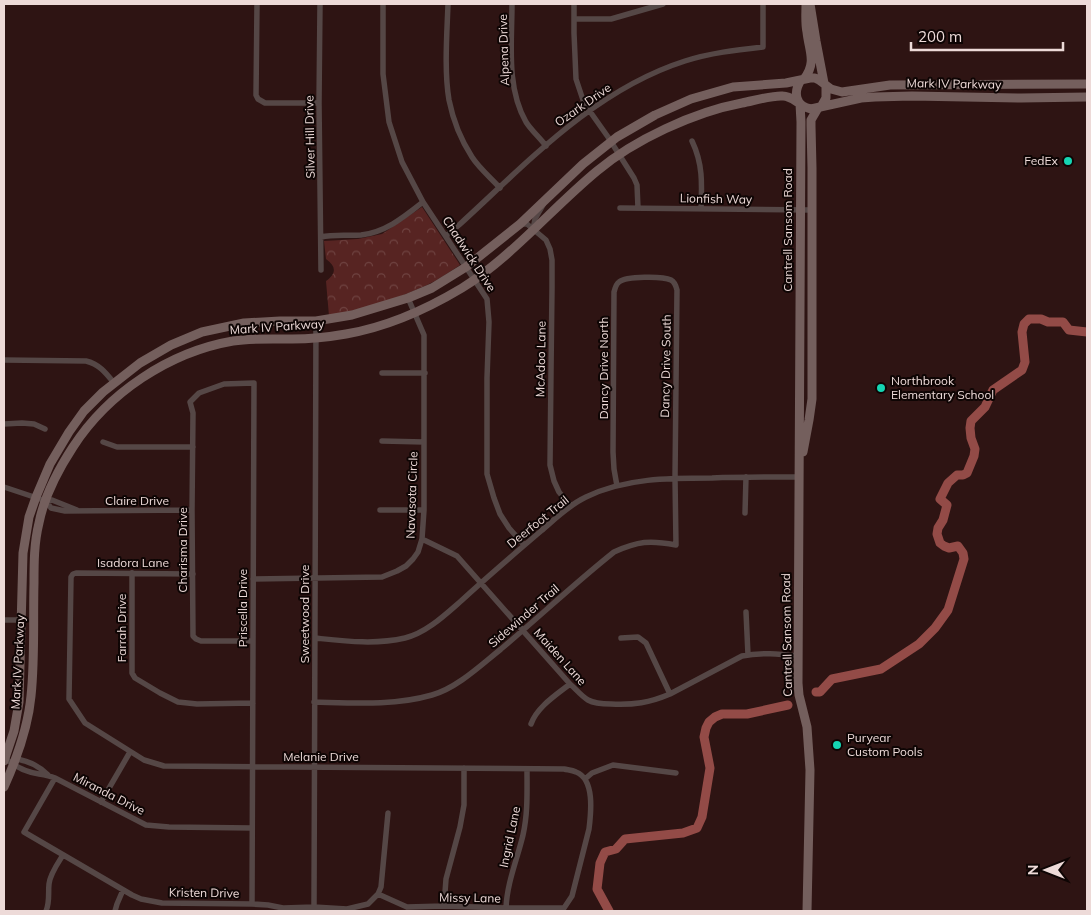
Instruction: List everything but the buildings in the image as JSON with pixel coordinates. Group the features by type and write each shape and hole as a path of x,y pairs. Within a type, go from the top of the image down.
{"main road":[{"path":"806,4 806,25 812,59 811,67 797,90 797,96 799,104 807,108 819,107 825,101 826,95 810,4"},
{"path":"803,80 815,78 825,85"},
{"name":"Mark IV Parkway","path":"4,759 14,731 19,702 23,553 29,517 50,464 84,411 103,392 140,363 171,345 202,332 244,323 316,321 352,315 408,298 432,288 466,267 520,224 583,164 611,142 655,115 691,98 733,87 803,80"},
{"path":"1021,98 1022,84"},
{"name":"Mark IV Parkway","path":"825,85 842,92 890,85 1087,84"},
{"name":"Mark IV Parkway","path":"4,787 15,762 28,720 32,695 34,549 39,522 58,474 72,448 89,425 110,403 136,382 172,360 205,348 234,341 347,334 391,323 459,290 494,266 597,170 618,154 642,140 703,114 731,105 782,96 786,96 799,104"},
{"name":"Mark IV Parkway","path":"819,107 875,97 1087,97"},
{"name":"Cantrell Sansom Road","path":"799,104 798,695 807,727 810,770 808,911"},
{"name":"Cantrell Sansom Road","path":"799,477 812,395 811,120 819,107"},
{"path":"800,278 812,278"},
{"path":"799,395 812,395"}],"street":[{"path":"257,4 256,95 258,99 264,103 319,104"},
{"name":"Silver Hill Drive","path":"320,4 321,270"},
{"name":"Chadwick Drive","path":"383,4 383,74 389,122 402,162 423,202 487,299 489,322 487,378 488,474 500,514 524,545"},
{"path":"448,4 449,100 459,132 472,158 500,188"},
{"name":"Alpena Drive","path":"512,4 513,86 520,109 527,123 546,146"},
{"path":"574,4 576,79 584,103 611,142 637,185 638,208"},
{"path":"574,19 612,19 643,7 663,4"},
{"name":"Ozark Drive","path":"446,236 546,146 589,111 635,82 684,62 727,51 763,47 763,4"},
{"path":"692,141 698,154 702,178 701,209"},
{"path":"532,230 535,219 546,199"},
{"path":"321,237 360,235 384,229 423,202"},
{"name":"Lionfish Way","path":"620,208 812,210"},
{"name":"McAdoo Lane","path":"520,224 527,224 546,240 552,260 550,465 554,481 571,506"},
{"name":"Dancy Drive South","path":"648,278 670,280 676,285 677,290 675,478"},
{"name":"Dancy Drive North","path":"617,486 613,452 614,292 616,285 621,280 648,278"},
{"name":"Navasota Circle","path":"253,579 382,577 406,566 418,552 422,539 424,510 424,334 408,298"},
{"name":"Sweetwood Drive","path":"314,907 316,321"},
{"path":"4,360 86,360 98,365 114,383"},
{"path":"382,373 425,372"},
{"name":"Priscella Drive","path":"190,402 199,393 224,384 254,383 252,904"},
{"name":"Charisma Drive","path":"190,402 193,413 193,636 196,640 201,641 253,641"},
{"path":"4,424 34,424 45,429"},
{"path":"382,441 424,442"},
{"path":"103,442 117,447 192,447"},
{"path":"745,513 746,477"},
{"name":"Deerfoot Trail","path":"314,638 351,642 378,642 406,638 417,634 446,614 571,506 585,498 617,486 675,478 799,477"},
{"name":"Sidewinder Trail","path":"314,702 402,701 432,695 456,683 490,658 614,552 638,543 655,542 676,545 675,478"},
{"name":"Claire Drive","path":"4,486 82,511 192,510"},
{"path":"380,510 424,510"},
{"name":"Maiden Lane","path":"422,539 457,556 570,684 587,700 601,704 632,705 670,694 742,656 781,654 798,656"},
{"name":"Farrah Drive","path":"132,573 132,673 135,678 178,702 197,704 253,703"},
{"name":"Isadora Lane","path":"73,574 193,574"},
{"name":"Melanie Drive","path":"73,574 70,580 69,699 85,723 144,760 164,766 564,769 576,772 585,778"},
{"path":"746,612 748,655"},
{"path":"4,620 20,620"},
{"path":"621,638 638,637 646,643 670,694"},
{"path":"531,724 533,717 570,684"},
{"path":"101,802 130,752"},
{"name":"Miranda Drive","path":"4,759 35,765 48,775 146,825 252,828"},
{"path":"585,778 592,773 613,765 676,773"},
{"path":"444,906 446,879 464,805 464,768"},
{"name":"Ingrid Lane","path":"506,908 506,897 526,820 528,804 527,769"},
{"name":"Kristen Drive","path":"55,778 24,832 141,899 162,903 252,904 283,908 347,909 368,904 378,894"},
{"name":"Missy Lane","path":"378,894 407,907 564,908 572,896 589,829 590,789 585,778"},
{"path":"378,894 382,877 388,813"},
{"path":"46,911 49,905 50,878 64,855"},
{"path":"115,911 123,890"}],"green space":[{"path":"422,207 460,265 431,283 391,300 329,316 326,281 334,270 332,264 326,259 324,241 358,239 382,234"}],"waterway":[{"path":"816,692 820,692 832,679 881,669 919,644 935,628 948,610 964,559 963,553 958,546 949,548 940,543 937,534 938,528 943,520 947,505 940,499 948,483 957,475 967,473 974,456 975,449 971,438 971,421 985,407 993,390 1022,370 1025,362 1022,332 1024,324 1029,319 1063,322 1069,330 1087,332"},
{"path":"609,911 597,889 600,863 605,852 616,849 625,839 683,833 697,828 702,817 710,768 704,737 709,722 722,714 747,714 788,705"}],"place":[{"name":"FedEx","path":"1068,161"},
{"name":"Northbrook Elementary School","path":"881,388"},
{"name":"Puryear Custom Pools","path":"837,745"}]}
